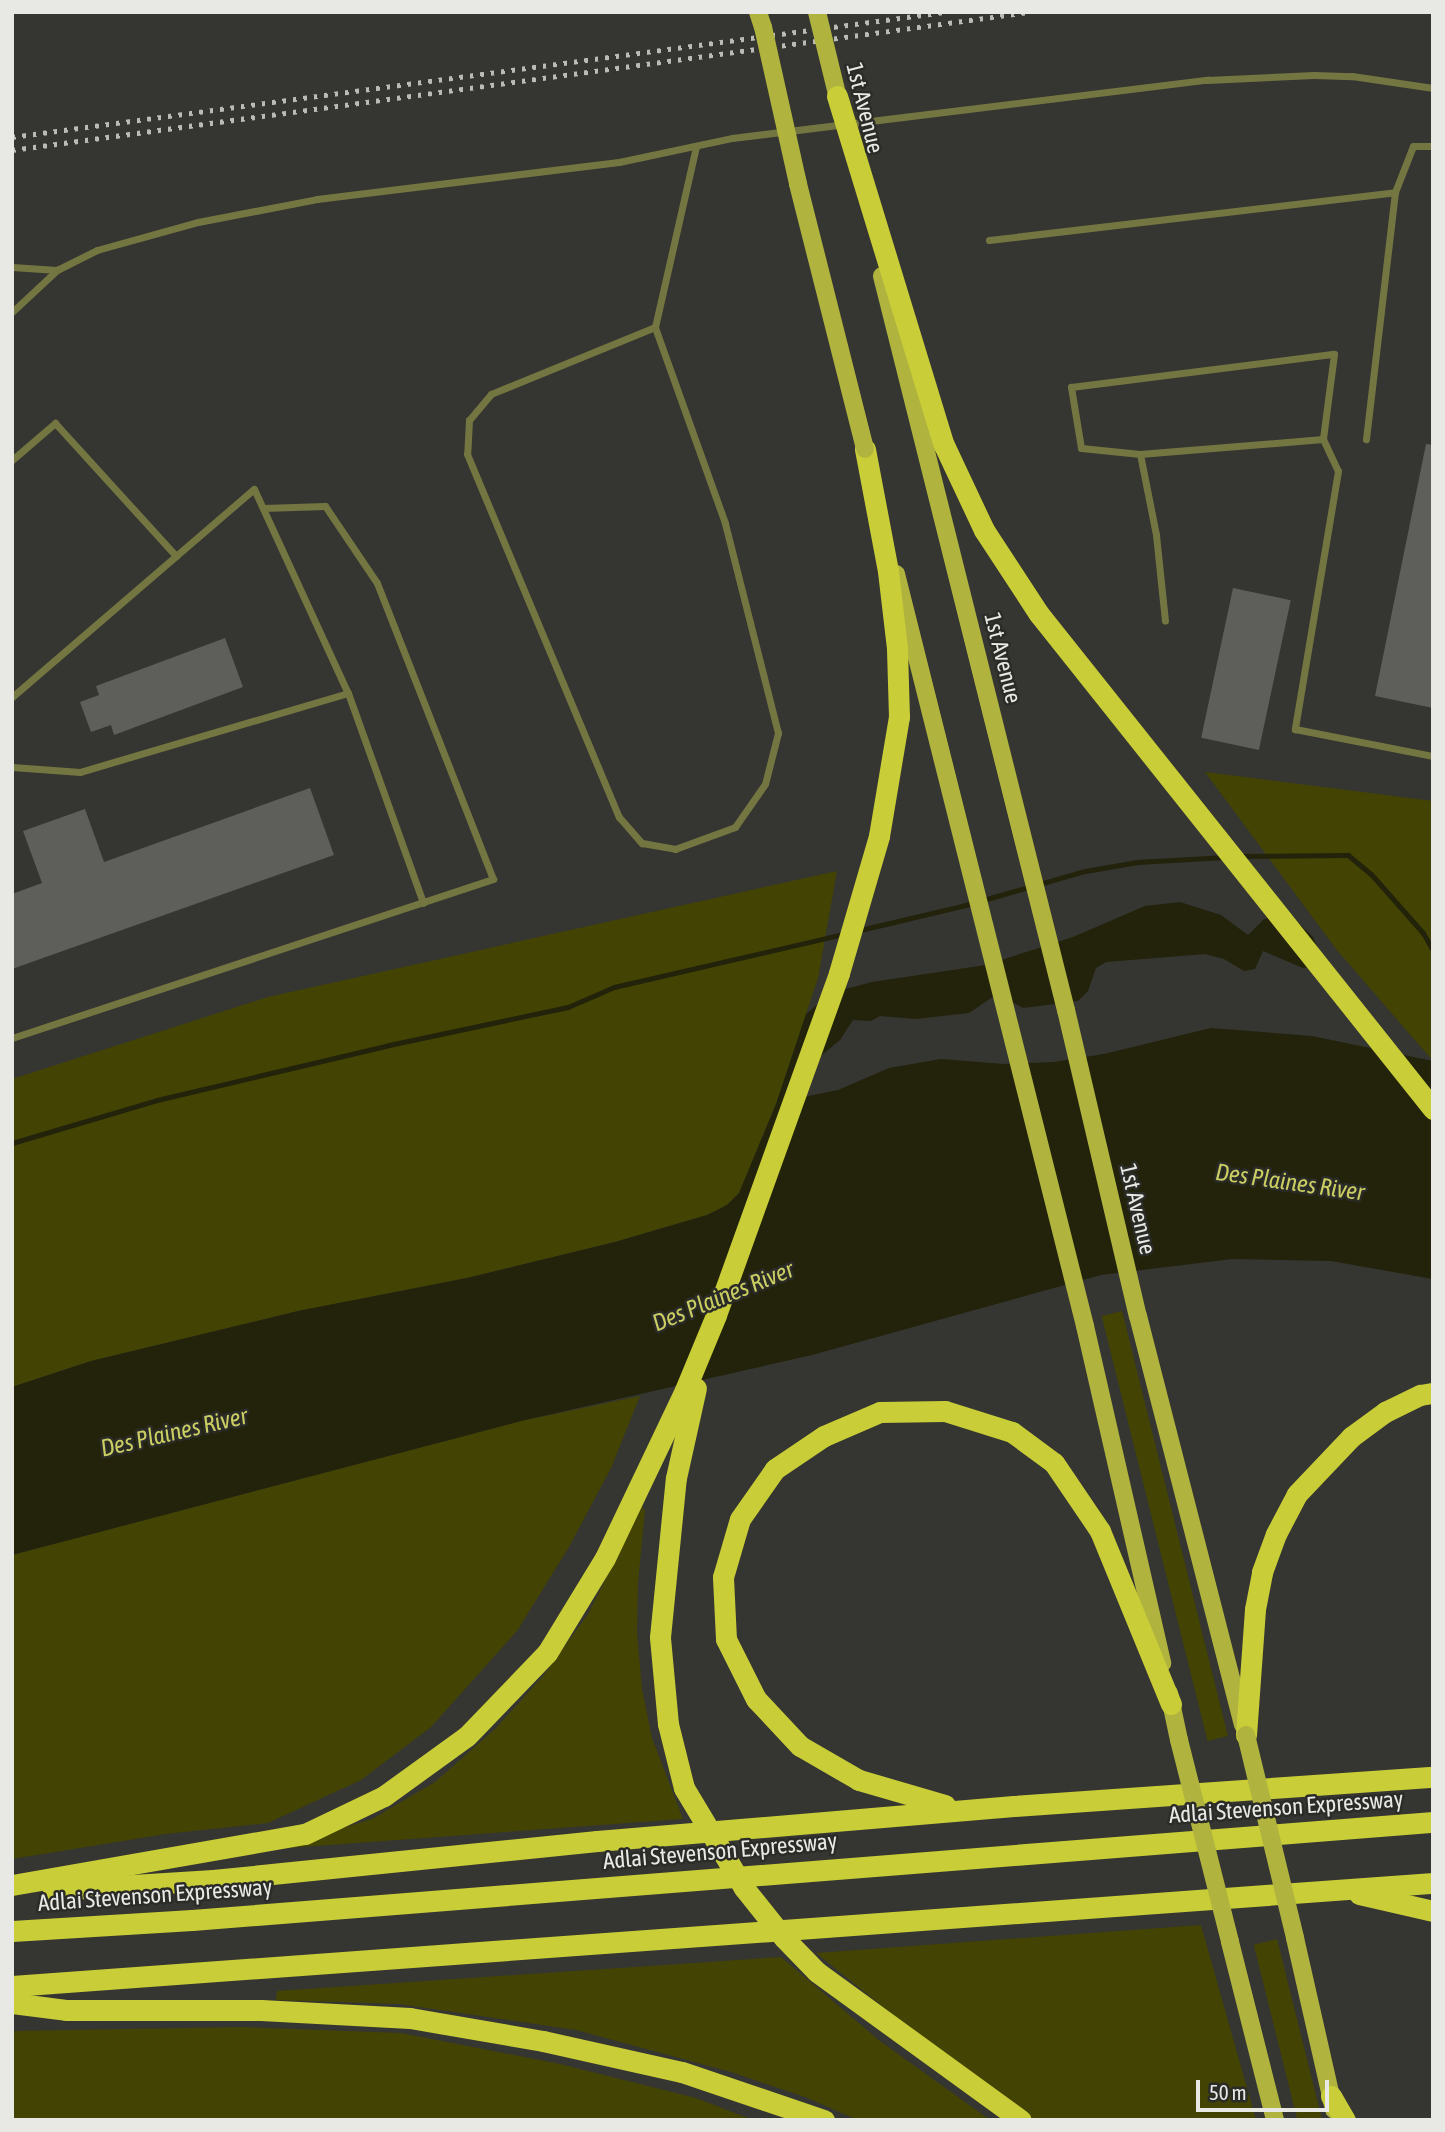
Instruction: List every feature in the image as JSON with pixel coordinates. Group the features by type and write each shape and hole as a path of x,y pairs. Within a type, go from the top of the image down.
{"highway":[{"path":"837,96 944,445 984,530 1039,614 1433,1109"},
{"path":"12,1885 305,1834 384,1796 467,1736 547,1653 605,1558 651,1465 716,1315 839,973 879,835 891,777 899,717 897,648 888,571 865,449"},
{"path":"716,1315 676,1478 660,1637 668,1724 684,1788 744,1888 784,1938 817,1972 1021,2120"},
{"path":"1246,1735 1255,1609 1262,1572 1276,1534 1297,1494 1351,1437 1385,1412 1420,1395 1433,1393"},
{"path":"1014,1806 936,1805 859,1780 800,1746 756,1699 726,1639 723,1577 740,1519 775,1469 824,1436 880,1412 945,1411 1012,1432 1054,1464 1100,1531 1171,1704"},
{"path":"1358,1782 1433,1763"},
{"path":"12,1892 213,1880 597,1841 1014,1806 1433,1777"},
{"name":"Adlai Stevenson Expressway","path":"12,1931 1433,1822"},
{"path":"12,1986 1433,1883"},
{"path":"1340,1889 1433,1911"},
{"path":"12,2003 66,2010 261,2010 410,2018 543,2041 682,2072 824,2120"},
{"path":"1331,2096 1345,2120"}],"main road":[{"name":"1st Avenue","path":"818,12 822,37 1063,996 1138,1316 1246,1735 1337,2120"},
{"path":"760,17 798,184 1085,1326 1171,1704 1275,2120"}],"lane":[{"path":"12,312 57,270 97,250 198,222 317,200 619,162 732,138 1207,80 1352,76 1433,88"},
{"path":"1366,439 1395,192 1413,146 1433,146"},
{"path":"656,327 491,394 468,420 467,454 619,817 642,843 676,849 735,827 765,784 778,733 725,523 656,327 696,147"},
{"path":"989,240 1395,192"},
{"path":"12,267 57,270"},
{"path":"1323,439 1140,454 1081,448 1071,387 1334,354 1323,439 1338,471 1296,729 1433,756"},
{"path":"12,460 55,423 176,556"},
{"path":"1140,454 1156,535 1165,621"},
{"path":"12,697 254,489 348,693 423,903"},
{"path":"12,1038 493,879 377,583 325,506 263,508"},
{"path":"12,767 80,772 348,693"}],"shaded area":[{"path":"1205,772 1433,801 1433,1061 1336,949"},
{"path":"837,871 818,978 776,1104 739,1193 727,1205 707,1215 615,1242 467,1278 298,1311 91,1361 12,1387 12,1079 268,997"},
{"path":"1122,1311 1228,1736 1208,1741 1102,1316"},
{"path":"640,1396 611,1468 569,1547 517,1631 431,1727 361,1780 268,1823 166,1834 12,1859 12,1555 521,1421"},
{"path":"642,1507 645,1510 638,1583 637,1633 642,1689 652,1738 683,1819 274,1849 372,1819 435,1782 495,1729 543,1676 588,1614"},
{"path":"1201,1925 1256,2120 1033,2120 933,2047 816,1953"},
{"path":"1277,1939 1322,2119 1297,2120 1254,1945"},
{"path":"781,1957 880,2041 990,2120 858,2120 805,2097 731,2072 576,2030 399,2004 276,2000 277,1991"},
{"path":"242,2027 401,2033 560,2064 696,2098 753,2120 12,2120 12,2031"}],"water":[{"name":"Des Plaines River","path":"1180,902 1221,915 1248,935 1263,920 1276,915 1293,918 1313,937 1322,959 1317,966 1303,968 1263,951 1255,969 1244,971 1224,959 1205,954 1106,962 1096,968 1088,991 1078,1001 1023,1008 997,994 969,1013 916,1019 880,1016 871,1021 853,1020 840,1040 817,1059 804,1097 838,1090 889,1068 941,1059 1004,1064 1054,1062 1104,1054 1211,1028 1312,1036 1433,1061 1433,1279 1331,1261 1232,1259 1101,1275 812,1355 521,1421 12,1555 12,1387 91,1361 298,1311 467,1278 615,1242 707,1215 727,1205 739,1193 776,1104 806,1014 818,1004 842,990 872,982 986,965 1073,937 1145,906"}],"building":[{"path":"1426,444 1433,445 1433,708 1375,696"},
{"path":"1233,588 1291,600 1259,750 1201,738"},
{"path":"225,638 243,687 114,735 111,725 91,732 80,702 99,695 96,686"},
{"path":"310,788 334,855 12,969 12,894 42,883 23,831 85,809 104,862"}],"waterway":[{"path":"1239,856 1348,855 1371,874 1423,933 1433,950"},
{"path":"856,931 962,906 1085,871 1137,862 1226,857"},
{"path":"12,1143 157,1100 389,1045 568,1007 614,987 843,934"}],"railway":[{"path":"12,137 945,12"},
{"path":"12,150 1029,12"}]}
